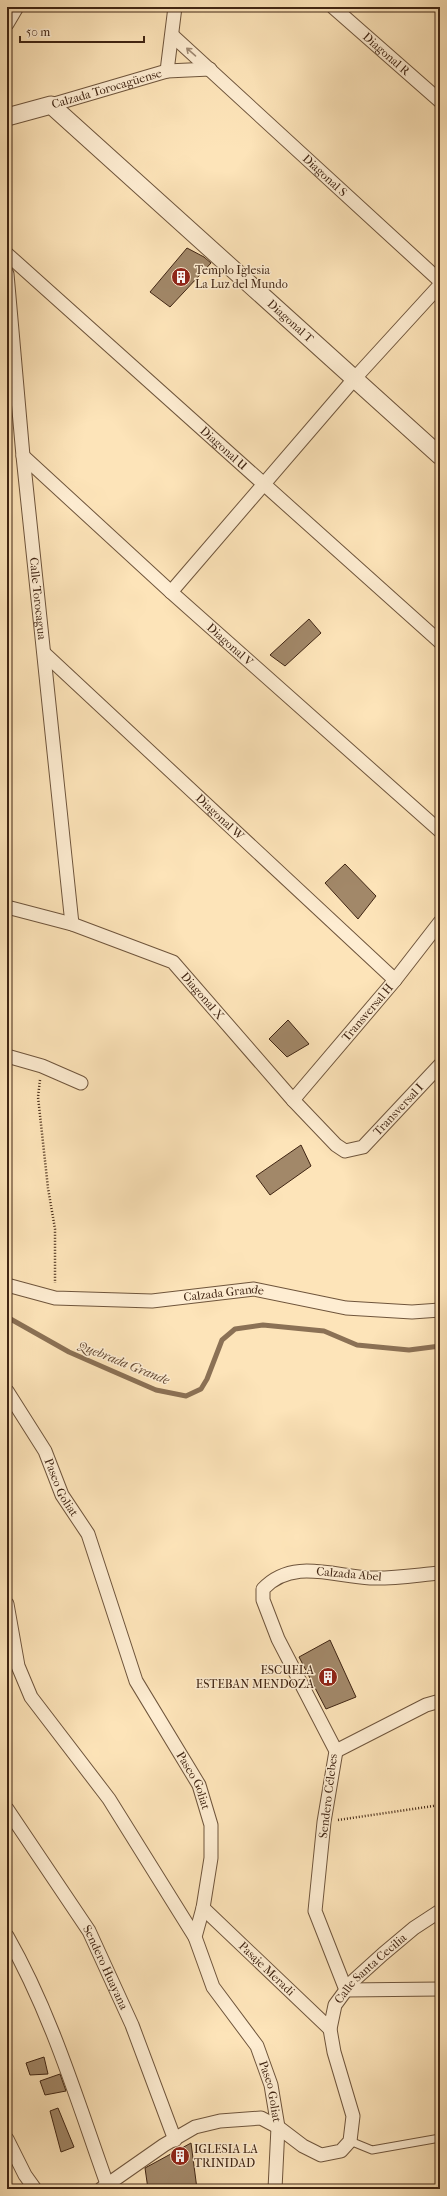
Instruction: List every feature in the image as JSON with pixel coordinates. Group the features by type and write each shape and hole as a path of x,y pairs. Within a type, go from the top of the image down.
{"street":[{"path":"7,24 17,7"},
{"name":"Calzada Torocagüense","path":"7,117 167,70 173,36 175,7"},
{"name":"Diagonal R","path":"333,7 440,101"},
{"name":"Diagonal S","path":"173,36 440,281"},
{"path":"167,70 210,69"},
{"name":"Diagonal T","path":"51,105 440,456"},
{"name":"Diagonal U","path":"7,254 440,642"},
{"name":"Calle Torocagua","path":"7,274 10,336 45,654 72,924"},
{"path":"171,592 262,484 355,378 440,285"},
{"name":"Diagonal V","path":"23,456 171,592 440,831"},
{"name":"Diagonal W","path":"45,654 395,980"},
{"name":"Diagonal X","path":"7,907 72,924 173,962 294,1100 336,1145 345,1151 354,1150"},
{"name":"Transversal H","path":"294,1100 395,980 440,922"},
{"path":"7,1056 42,1066 81,1083"},
{"name":"Transversal I","path":"354,1150 363,1147 440,1065"},
{"name":"Calzada Grande","path":"7,1285 55,1298 152,1301 254,1289 346,1308 412,1312 440,1310"},
{"name":"Paseo Goliat","path":"7,1391 45,1451 62,1495 88,1534 136,1681 172,1738 199,1786 211,1825 211,1858 203,1908 195,1937 213,1987 257,2046 271,2085 278,2127 275,2189"},
{"name":"Calzada Abel","path":"263,1589 271,1580 291,1571 315,1570 370,1578 440,1573"},
{"name":"Sendero Célebes","path":"263,1589 263,1600 278,1639 336,1751 324,1822 316,1911 346,1990"},
{"path":"7,1604 18,1666 31,1697 109,1799 195,1937"},
{"path":"336,1751 426,1705 440,1701"},
{"name":"Sendero Huayana","path":"7,1809 89,1931 132,2025 175,2140"},
{"name":"Pasaje Meradi","path":"203,1908 330,2029"},
{"name":"Calle Santa Cecilia","path":"350,2142 353,2116 334,2052 330,2029 335,2005 352,1982 414,1928 440,1911"},
{"path":"7,1936 26,1970 64,2062 104,2186 164,2145 195,2127 220,2121 261,2118 278,2127 303,2146 321,2155 342,2151 350,2142"},
{"path":"346,1990 440,1989"},
{"path":"7,2139 25,2175 35,2189"}],"lane":[{"path":"350,2142 372,2150 440,2138"}],"path":[{"path":"42,1066 38,1097 48,1188 55,1229 55,1298"},
{"path":"324,1822 440,1805"}],"building":[{"name":"Templo Iglesia La Luz del Mundo","path":"187,248 204,257 211,263 170,307 150,292"},
{"path":"309,619 321,633 285,666 270,655"},
{"path":"345,864 376,896 358,919 325,883"},
{"path":"288,1020 309,1044 287,1057 269,1039"},
{"path":"301,1145 311,1166 270,1195 256,1176"},
{"name":"ESCUELA ESTEBAN MENDOZA","path":"330,1640 356,1697 326,1709 299,1657"},
{"path":"44,2057 48,2074 30,2075 26,2063"},
{"path":"60,2074 66,2091 45,2095 40,2081"},
{"path":"58,2108 74,2147 61,2152 50,2111"},
{"name":"IGLESIA LA TRINIDAD","path":"191,2143 197,2189 148,2189 145,2168"}],"waterway":[{"name":"Quebrada Grande","path":"7,1317 69,1352 156,1390 186,1396 201,1389 207,1379 222,1340 235,1329 263,1325 324,1331 357,1345 409,1350 440,1346"}],"place":[{"name":"Templo Iglesia La Luz del Mundo","path":"181,277"},
{"name":"ESCUELA ESTEBAN MENDOZA","path":"328,1677"},
{"name":"IGLESIA LA TRINIDAD","path":"180,2156"}]}
